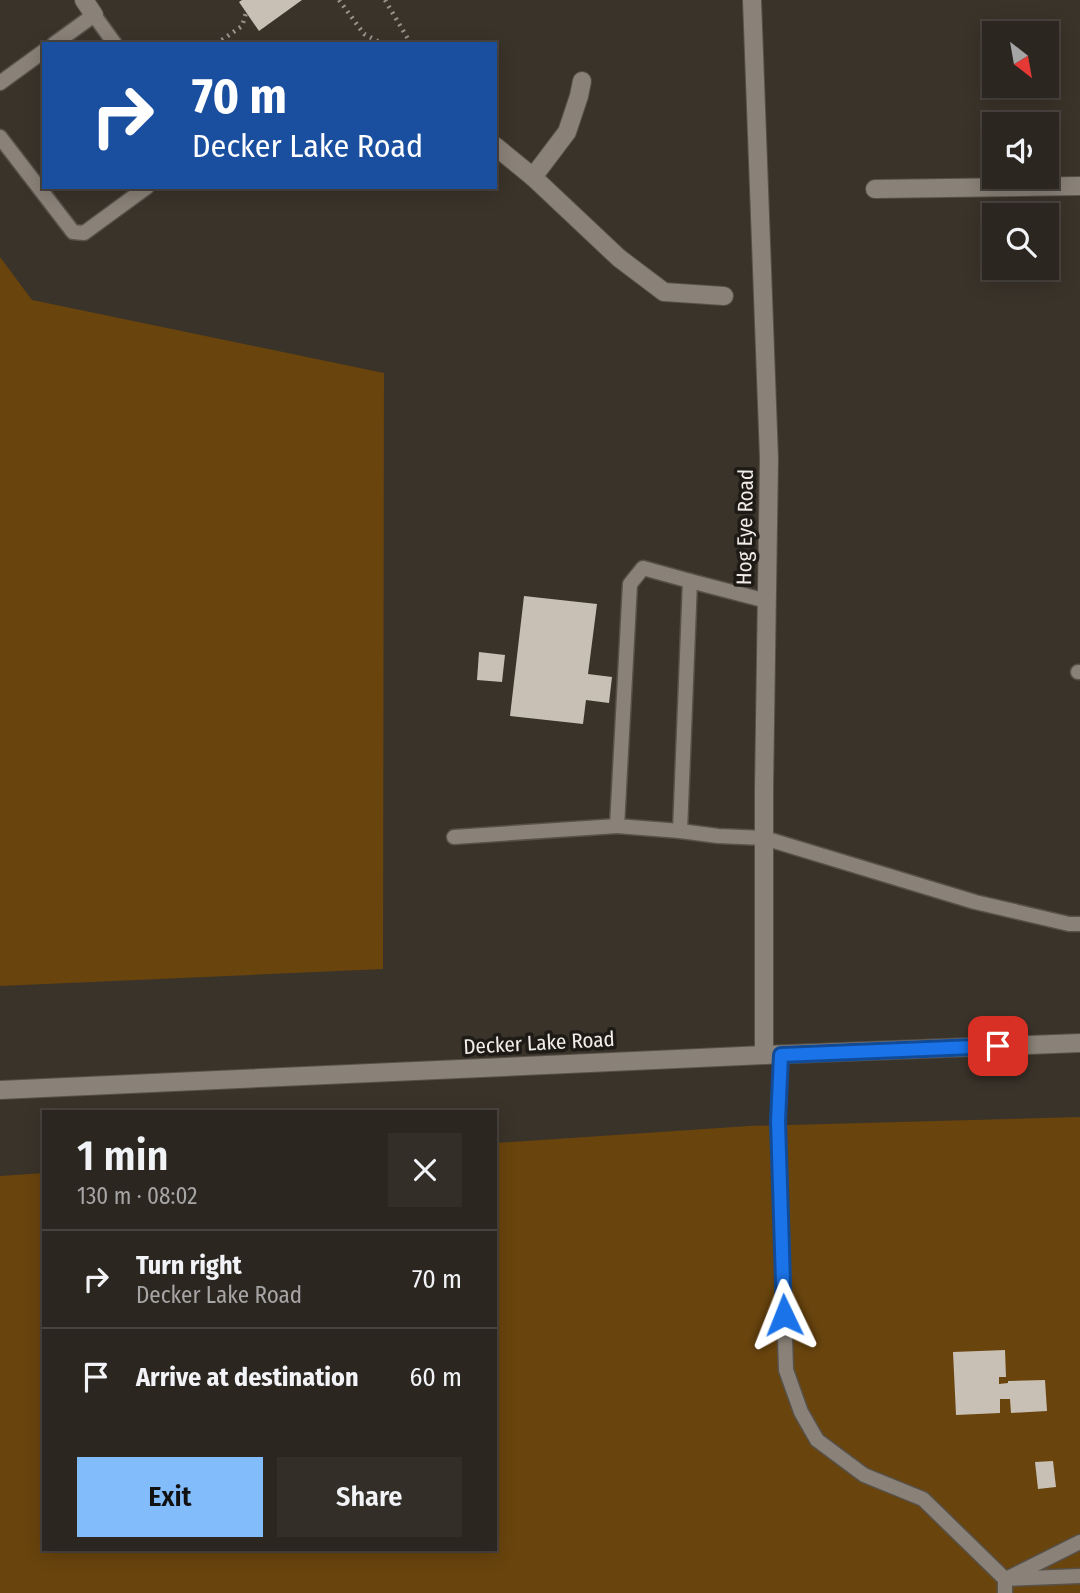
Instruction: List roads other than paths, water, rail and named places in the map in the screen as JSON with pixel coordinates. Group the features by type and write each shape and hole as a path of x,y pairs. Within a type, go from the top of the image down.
{"street":[{"name":"Hog Eye Road","path":"752,0 769,458 764,838 773,1055"},
{"path":"533,177 567,132 582,81"},
{"path":"497,148 533,177 619,258 664,292 724,296"},
{"path":"875,189 1080,186"},
{"name":"Decker Lake Road","path":"0,1090 1080,1043"}],"lane":[{"path":"56,42 89,7 114,42"},
{"path":"0,83 42,52"},
{"path":"0,137 73,232 84,233 144,189"},
{"path":"617,826 630,584 643,568 767,601"},
{"path":"680,831 690,581"},
{"path":"454,836 617,826 764,838 975,902 1080,924"},
{"path":"773,1055 778,1121 786,1370 801,1412 817,1440 864,1475 923,1499 1005,1586"},
{"path":"1005,1586 1080,1542"},
{"path":"1005,1586 1080,1576"}]}
